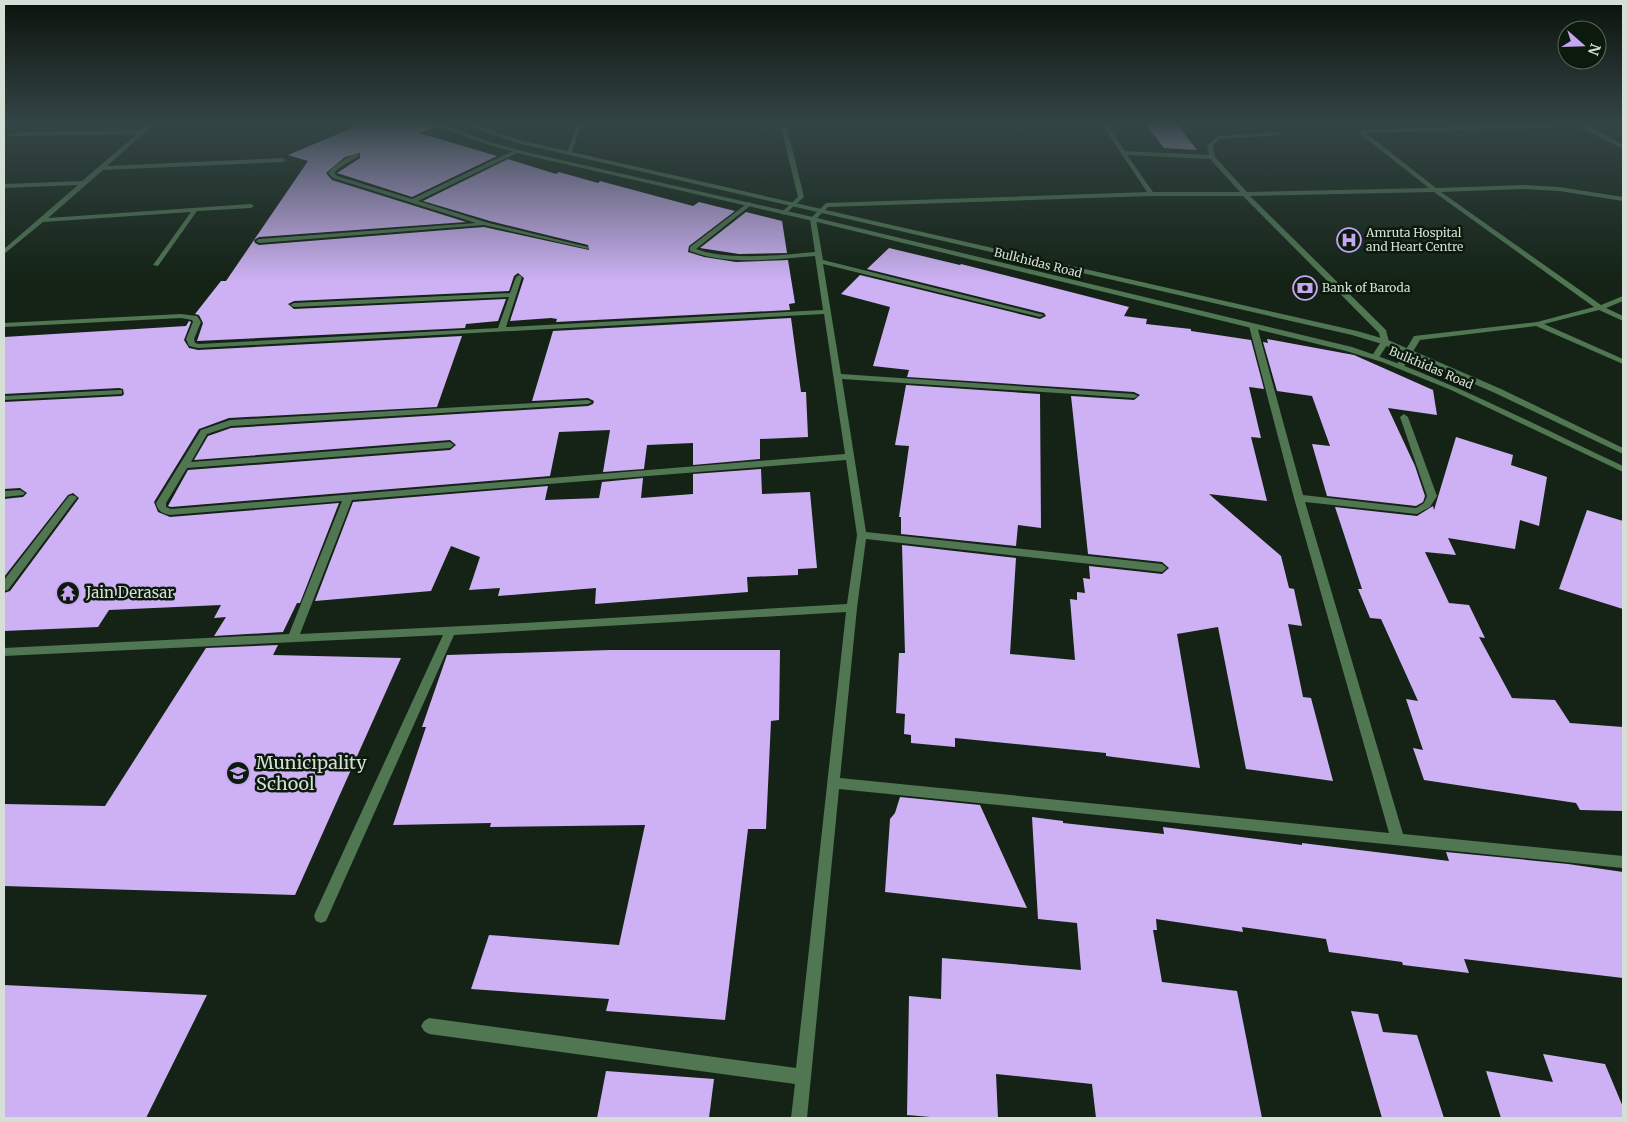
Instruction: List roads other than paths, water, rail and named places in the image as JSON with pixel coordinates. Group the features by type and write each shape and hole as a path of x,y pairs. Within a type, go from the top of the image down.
{"street":[{"path":"4,252 93,175"},
{"path":"333,175 487,224 586,248"},
{"path":"414,200 466,175"},
{"name":"Bulkhidas Road","path":"624,175 813,219 1375,357 1481,401 1623,469"},
{"name":"Bulkhidas Road","path":"670,175 1385,342 1498,391 1623,451"},
{"path":"784,212 801,196 796,175"},
{"path":"1138,175 1151,194"},
{"path":"1228,175 1383,332 1385,342 1375,357"},
{"path":"1416,175 1600,308 1623,319"},
{"path":"4,186 84,183"},
{"path":"800,1118 852,608 862,535 813,219 821,210 826,206 1151,194 1245,194 1523,187 1559,189 1623,199"},
{"path":"749,204 693,247 692,250 700,254 716,256 819,257 1040,315"},
{"path":"41,220 251,206"},
{"path":"156,265 195,210"},
{"path":"259,241 487,224"},
{"path":"4,243 15,242"},
{"path":"501,330 519,277"},
{"path":"294,305 513,295"},
{"path":"1400,366 1417,338 1537,324 1600,308 1623,298"},
{"path":"4,325 181,316 194,318 197,322 190,339 192,344 198,346 828,312"},
{"path":"1537,324 1623,362"},
{"path":"1253,326 1299,498 1398,840"},
{"path":"837,376 1134,396"},
{"path":"4,398 119,392"},
{"path":"588,402 230,423 214,427 204,432 161,504 162,509 170,512 849,457"},
{"path":"1299,498 1417,512 1428,505 1432,496 1404,418"},
{"path":"184,465 450,445"},
{"path":"4,494 20,493"},
{"path":"4,587 72,498"},
{"path":"293,638 348,498"},
{"path":"862,535 1162,568"},
{"path":"4,652 852,608"},
{"path":"321,916 450,630"},
{"path":"834,783 1623,862"},
{"path":"429,1026 804,1077"}],"place":[{"name":"Amruta Hospital and Heart Centre","path":"1349,240"},
{"name":"Bank of Baroda","path":"1305,288"},
{"name":"Jain Derasar","path":"68,593"},
{"name":"Municipality School","path":"238,773"}]}
